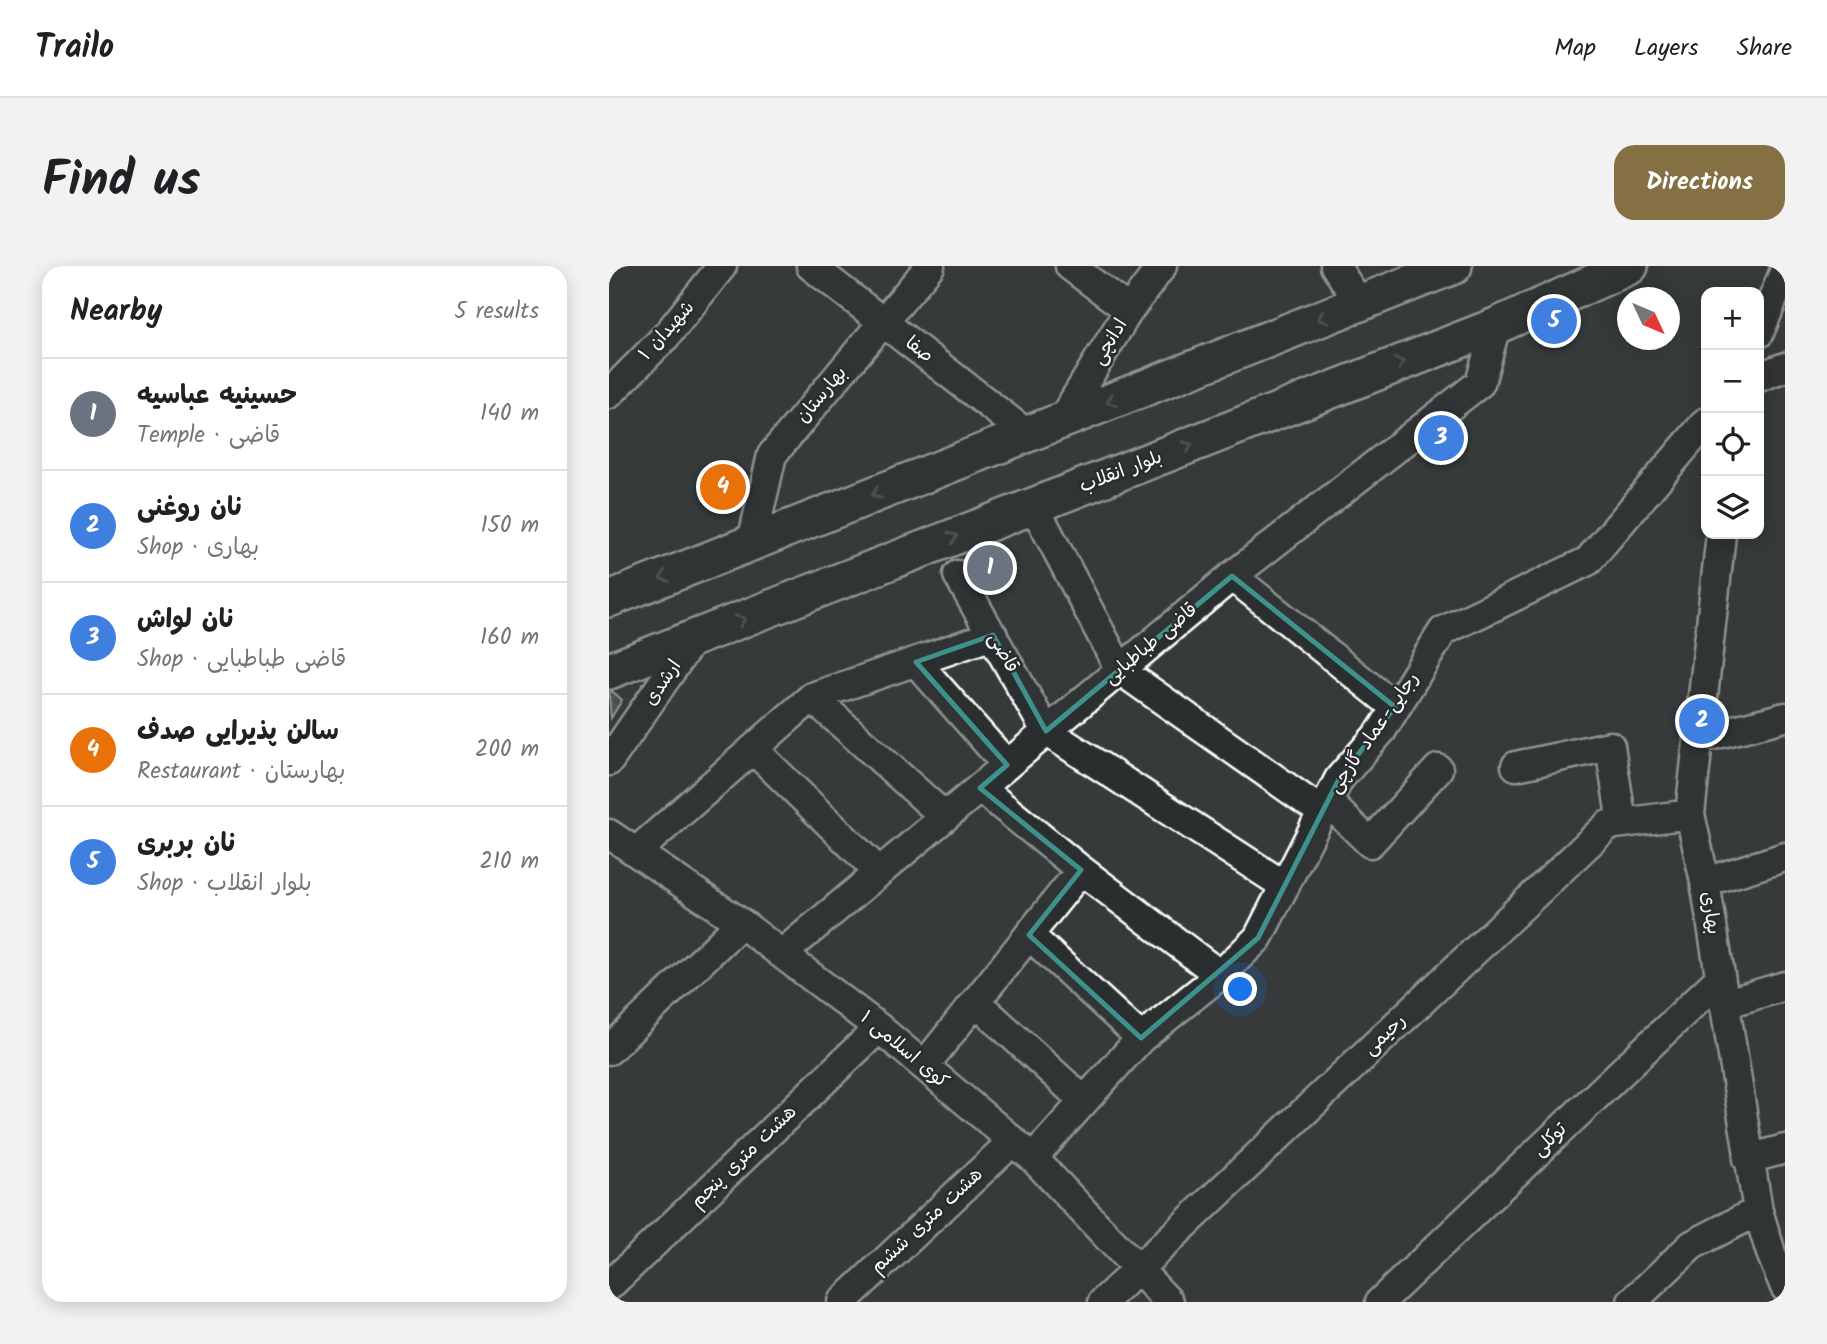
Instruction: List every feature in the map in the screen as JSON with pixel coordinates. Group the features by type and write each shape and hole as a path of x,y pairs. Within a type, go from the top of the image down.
{"main road":[{"path":"609,598 1454,266"},
{"name":"بلوار انقلاب","path":"609,671 1496,326 1630,266"}],"street":[{"name":"شهیدان ۱","path":"609,394 666,336 722,266"},
{"name":"صفا","path":"811,266 1027,435"},
{"name":"بهارستان","path":"752,542 772,455 930,266"},
{"path":"1070,266 1129,310"},
{"path":"1335,266 1360,303"},
{"name":"ادانچی","path":"1062,420 1154,270"},
{"path":"1764,321 1785,270"},
{"name":"قاضی طباطبایی","path":"783,953 1232,576 1480,383 1496,326"},
{"path":"1764,375 1785,367"},
{"name":"رجایی-عماد گازچی","path":"1023,1149 1084,1101 1141,1038 1220,975 1258,938 1339,779 1382,730 1443,631 1588,561 1701,428"},
{"path":"1034,506 1120,670 1325,807 1370,843 1438,769"},
{"name":"بهاری","path":"1720,539 1690,814 1705,882 1758,1211 1778,1250 1785,1287"},
{"name":"قاضی","path":"958,575 1046,731"},
{"path":"1232,576 1395,707"},
{"path":"636,852 812,697 993,635"},
{"name":"ارشدی","path":"609,761 693,639"},
{"path":"916,662 1007,765"},
{"path":"812,697 945,817"},
{"path":"1698,739 1785,717"},
{"path":"1046,731 1285,886"},
{"path":"1516,766 1611,746 1622,823"},
{"path":"753,749 879,872"},
{"path":"980,788 1081,870 1220,975"},
{"name":"رحیمی","path":"1103,1302 1608,825 1690,814"},
{"name":"کوی اسلامی ۱","path":"609,834 783,953 925,1066 1023,1149 1169,1302"},
{"path":"1705,882 1785,858"},
{"path":"925,1066 1081,870"},
{"path":"609,1050 741,923"},
{"path":"1029,935 1141,1038"},
{"path":"1722,991 1785,986"},
{"name":"توکلی","path":"1380,1302 1722,991"},
{"path":"976,1002 1084,1101"},
{"name":"هشت متری پنجم","path":"609,1286 879,1028"},
{"name":"هشت متری ششم","path":"842,1302 1023,1149"},
{"path":"1748,1159 1785,1149"},
{"path":"1632,1302 1692,1245 1758,1211"}],"highlighted area":[{"path":"1232,576 1395,707 1339,779 1258,938 1141,1038 1029,935 1081,870 980,788 1007,765 916,662 993,635 1046,731"}],"building":[{"path":"1442,416 1458,430 1440,446 1425,431"},
{"path":"997,551 1007,576 984,583 971,559"},
{"path":"612,691 622,700 611,718 609,694"}],"place":[{"name":"نان بربری","path":"1554,321"},
{"name":"نان لواش","path":"1441,438"},
{"name":"سالن پذیرایی صدف","path":"723,487"},
{"name":"حسینیه عباسیه","path":"990,568"},
{"name":"نان روغنی","path":"1702,721"}]}
